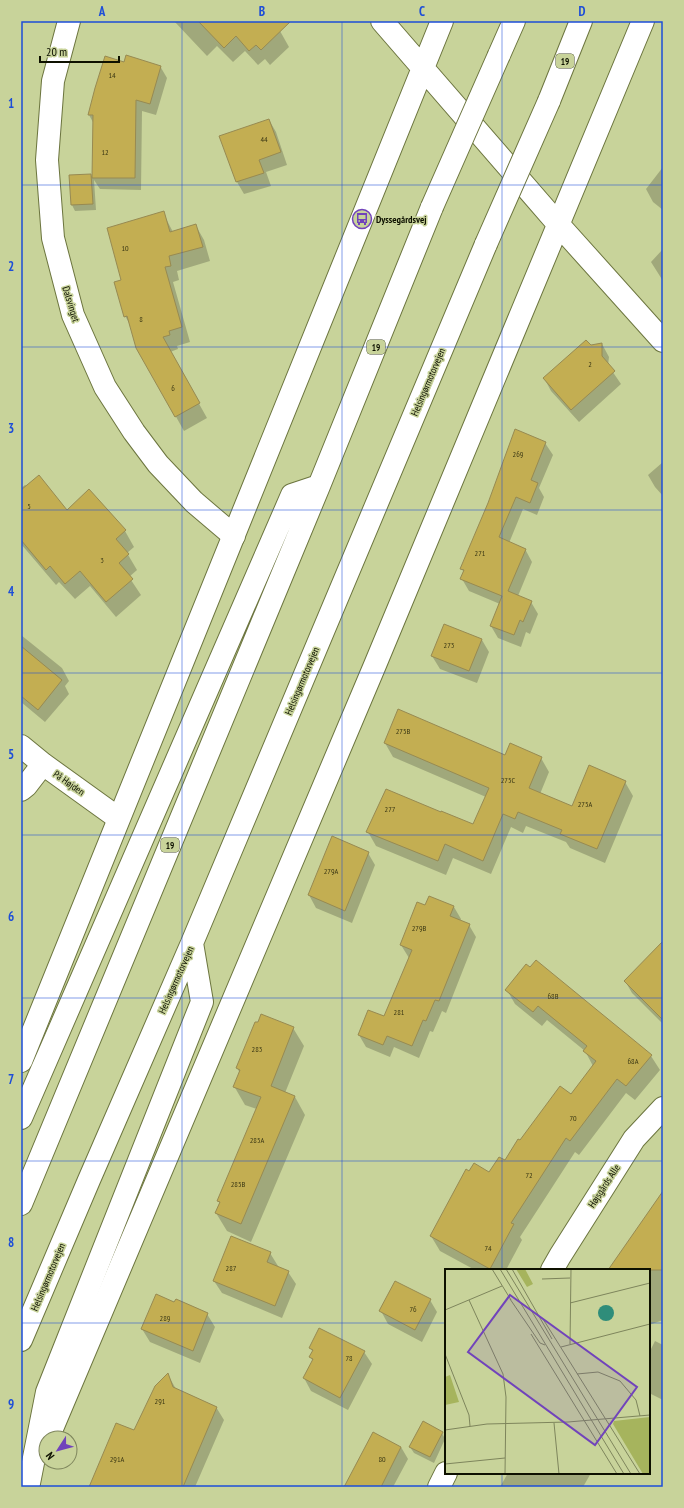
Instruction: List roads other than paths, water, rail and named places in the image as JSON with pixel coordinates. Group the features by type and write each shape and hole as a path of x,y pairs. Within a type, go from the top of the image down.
{"main road":[{"name":"Dalsvinget","path":"68,21 53,81 47,160 53,238 73,315 105,387 134,432 158,464 189,497 234,536"},
{"path":"382,21 558,224 663,341"},
{"path":"21,1061 118,818 234,536 442,21"},
{"name":"19","path":"21,1204 319,486 432,207 514,21"},
{"name":"Helsingørmotorvejen","path":"21,1340 95,1165 192,943 581,21"},
{"path":"51,1430 372,672 643,21"},
{"path":"21,1118 292,495 319,486"},
{"name":"På Højden","path":"21,746 42,764 118,818"},
{"path":"21,790 26,786 42,764"},
{"path":"28,1485 47,1392 202,1002 192,943"},
{"name":"Højsgårds Alle","path":"553,1269 634,1139 663,1108"},
{"path":"28,1485 38,1462"},
{"path":"439,1487 446,1474"}],"place":[{"name":"Dyssegårdsvej","path":"362,219"}]}
